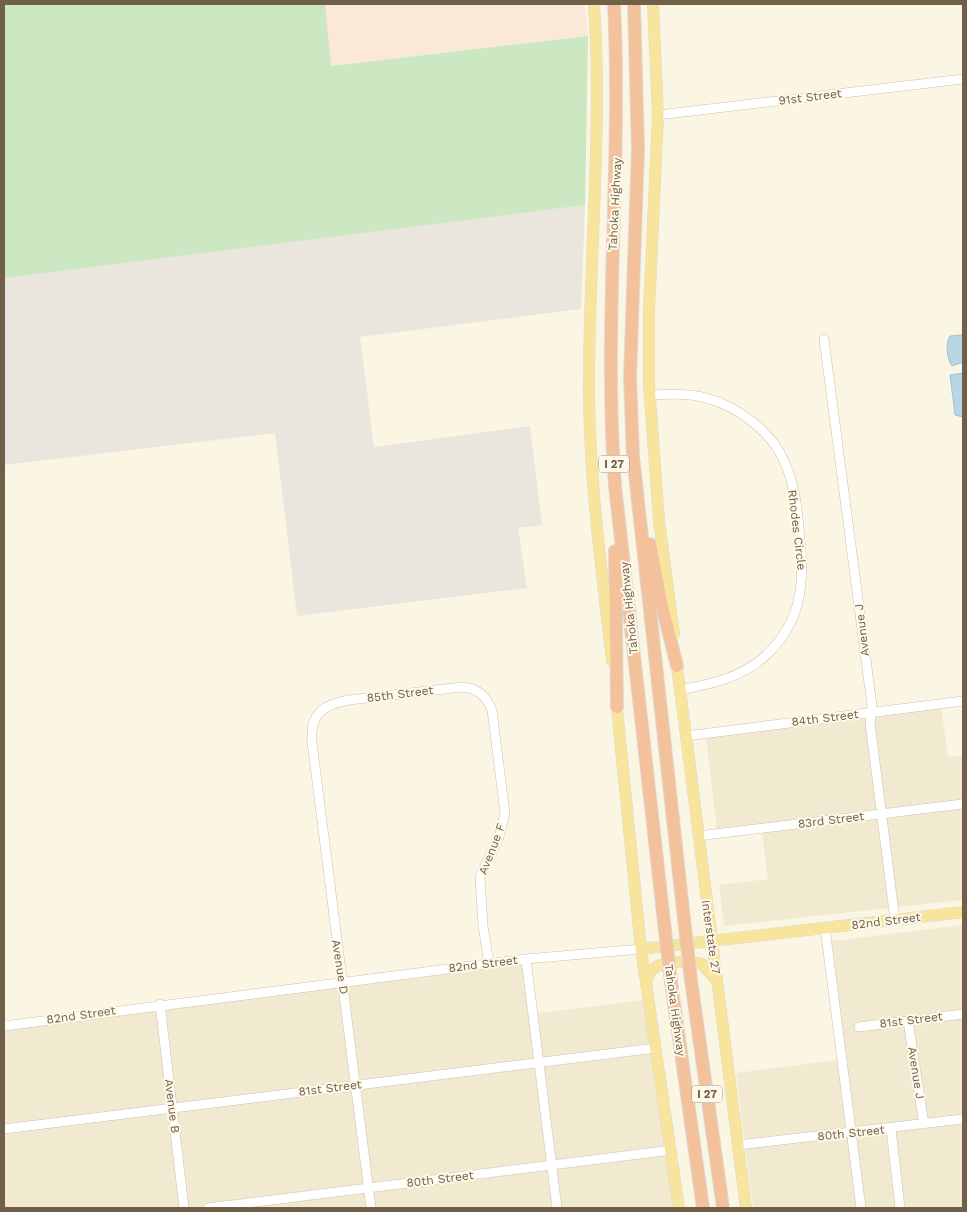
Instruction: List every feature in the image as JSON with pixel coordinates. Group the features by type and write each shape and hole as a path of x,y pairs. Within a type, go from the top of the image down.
{"highway":[{"name":"Tahoka Highway","path":"614,4 618,90 617,164 609,359 615,486 671,982 703,1208"},
{"name":"Tahoka Highway","path":"634,4 638,149 630,377 636,481 691,980 723,1208"},
{"path":"636,481 661,602 678,666"},
{"path":"615,486 616,707"}],"main road":[{"name":"Tahoka Highway","path":"594,4 597,128 590,310 590,428 593,484 616,707"},
{"path":"653,4 658,115 649,311 649,394 659,521 678,666"},
{"name":"Interstate 27","path":"678,666 746,1208"},
{"path":"616,707 641,949 679,1208"},
{"name":"82nd Street","path":"641,949 963,912"},
{"path":"646,985 653,969 662,965 683,962 702,964 717,981"}],"street":[{"name":"91st Street","path":"658,115 963,79"},
{"name":"Avenue J","path":"824,339 855,571 871,713 870,723 895,920"},
{"name":"Rhodes Circle","path":"649,394 705,398 737,412 764,433 780,453 789,475 803,564 799,602 787,629 773,648 744,672 680,690"},
{"name":"85th Street","path":"312,725 323,709 336,702 462,687 475,689 490,705"},
{"name":"84th Street","path":"686,736 963,701"},
{"name":"Avenue F","path":"489,963 483,926 480,877 498,837 505,813 490,705"},
{"name":"Avenue D","path":"312,725 320,818 371,1208"},
{"name":"83rd Street","path":"698,836 963,804"},
{"path":"826,928 861,1208"},
{"name":"82nd Street","path":"4,1026 160,1004 489,963 641,949"},
{"path":"526,959 557,1208"},
{"name":"Avenue B","path":"160,1004 184,1208"},
{"name":"81st Street","path":"859,1027 963,1014"},
{"name":"Avenue J","path":"908,1021 924,1124"},
{"name":"81st Street","path":"4,1129 656,1048"},
{"name":"80th Street","path":"738,1145 891,1129 963,1119"},
{"path":"891,1129 900,1208"},
{"name":"80th Street","path":"208,1208 672,1150"}],"shaded area":[{"path":"324,4 584,4 588,36 330,66"},
{"path":"585,205 581,309 360,337 374,447 530,426 542,525 518,528 527,588 297,616 275,433 4,465 4,277"},
{"path":"941,707 948,757 963,755 963,900 724,926 719,885 768,879 761,826 717,831 706,736"},
{"path":"963,925 963,1208 753,1208 736,1073 846,1059 832,941"},
{"path":"524,963 531,1014 644,1000 675,1208 4,1208 4,1027"}],"green space":[{"path":"4,4 325,4 331,66 588,36 585,205 4,278"}],"water":[{"path":"963,335 963,362 952,366 947,351 948,339 950,336"},
{"path":"963,373 963,417 955,415 950,375"}]}
